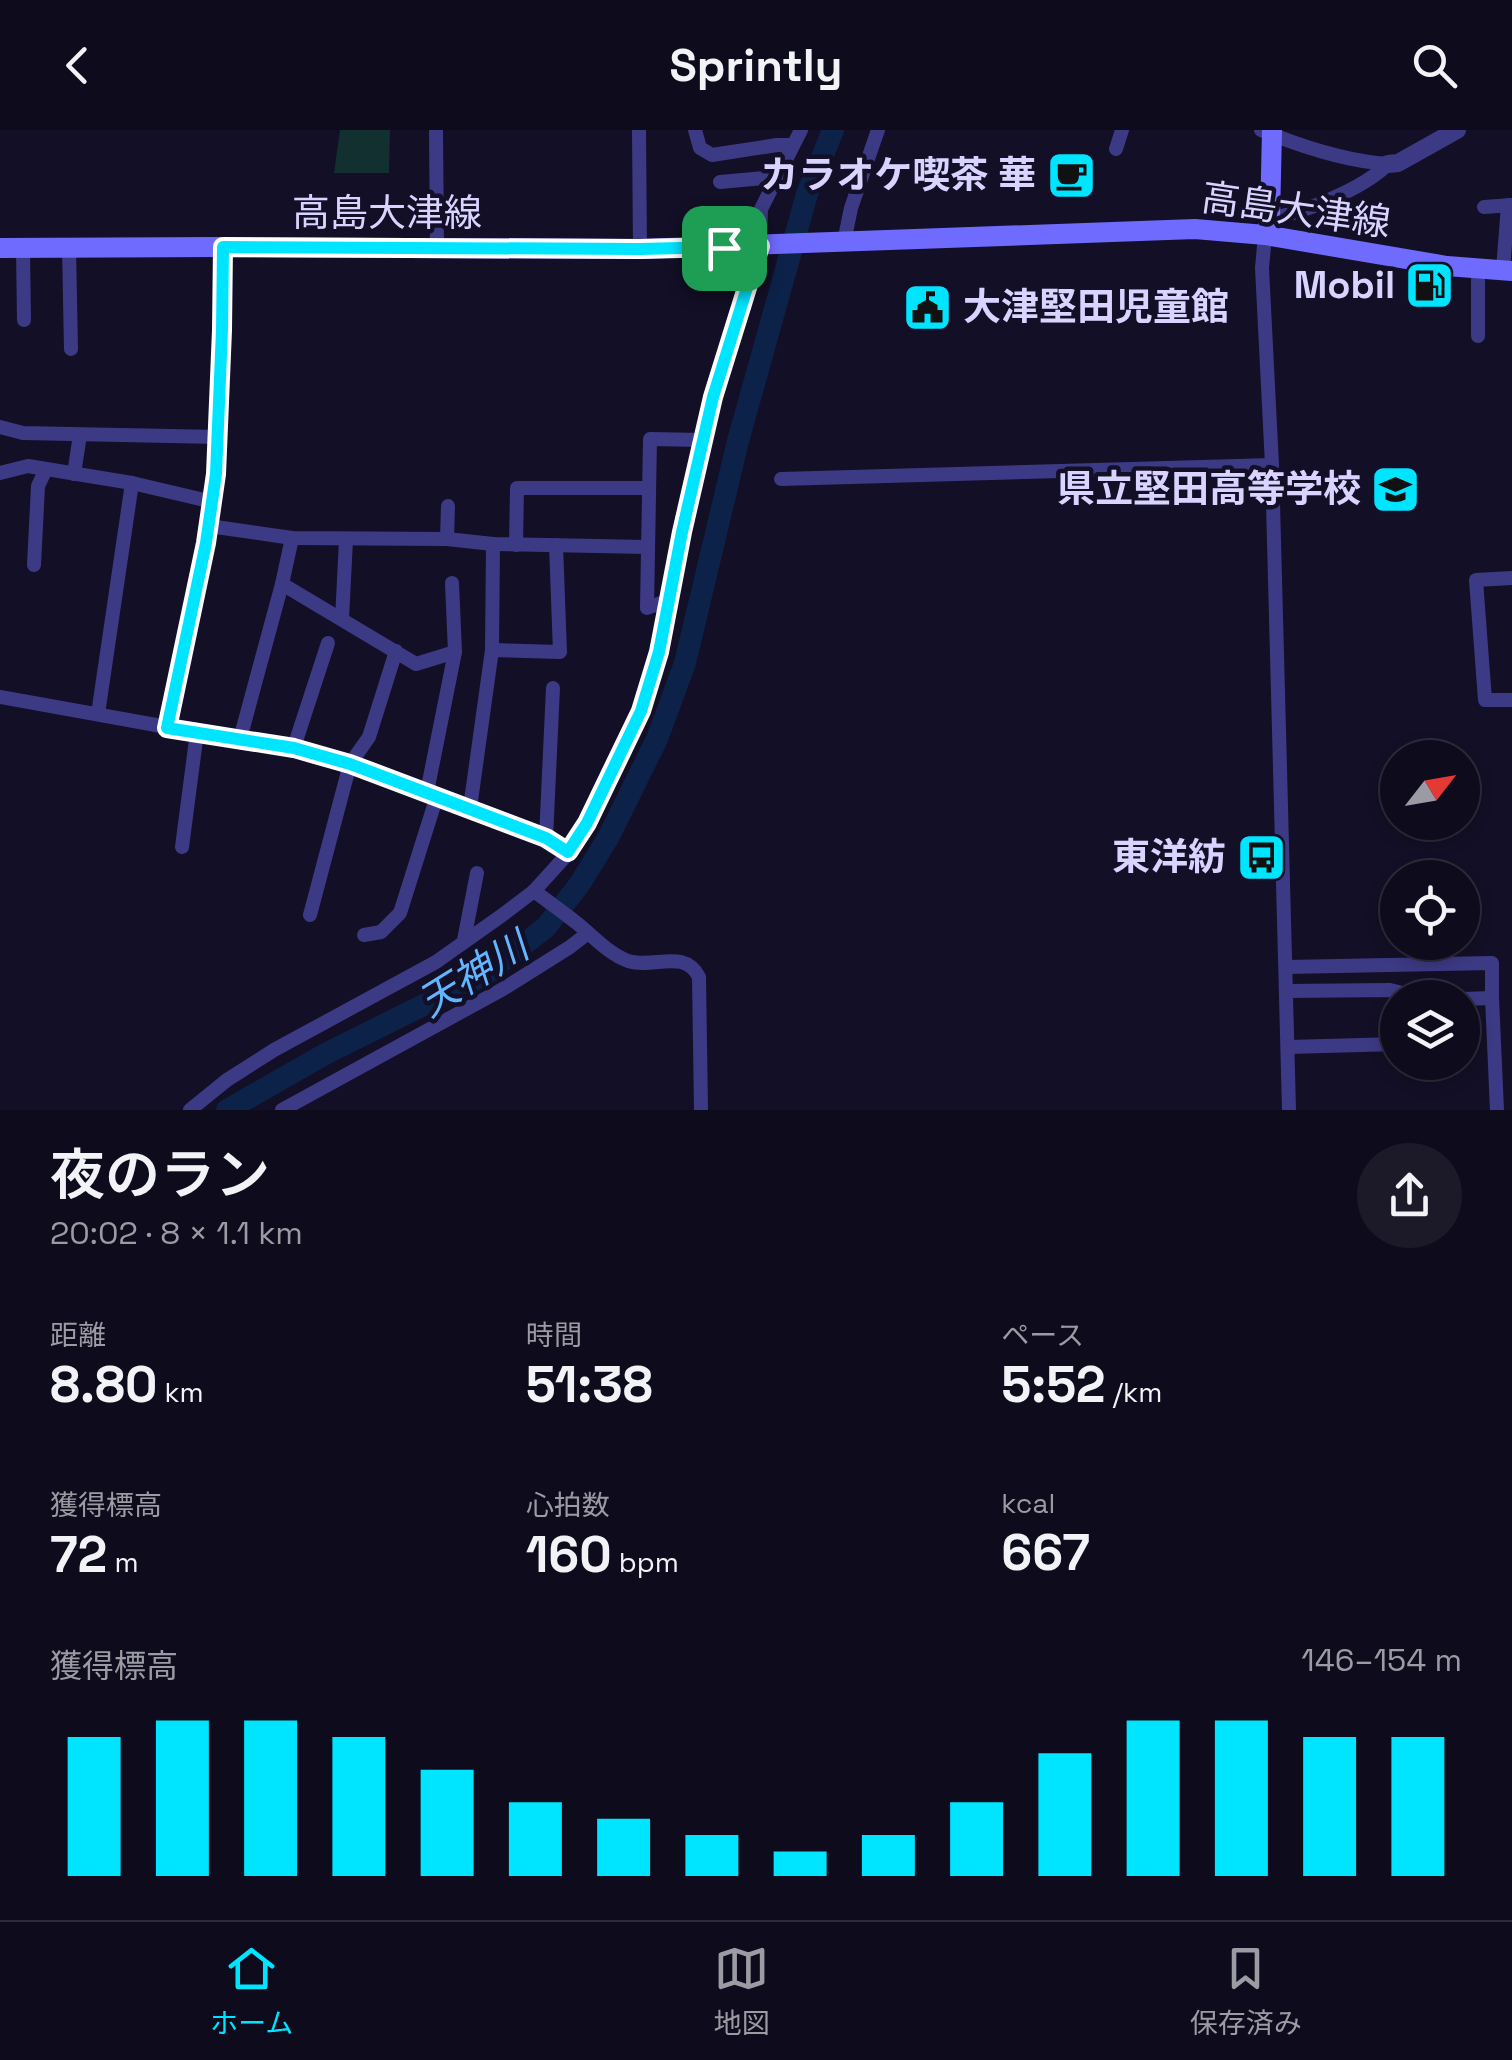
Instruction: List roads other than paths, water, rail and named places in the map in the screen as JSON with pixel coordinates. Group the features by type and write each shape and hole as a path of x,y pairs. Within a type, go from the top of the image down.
{"main road":[{"path":"1268,132 1268,227"},
{"name":"高島大津線","path":"838,242 1268,227 1397,259 1508,270"},
{"path":"767,246 838,242"},
{"name":"高島大津線","path":"0,248 767,246"}],"street":[{"path":"436,130 437,248"},
{"path":"639,130 640,249"},
{"path":"695,130 700,148 712,155 793,145"},
{"path":"190,1110 242,1070 436,962 537,893 587,823 641,711 659,652 713,397 767,246 761,209 801,130"},
{"path":"838,242 878,130"},
{"path":"1116,149 1122,130"},
{"path":"1268,132 1351,158 1388,164 1398,163 1457,130"},
{"path":"1290,1110 1272,466 1262,268 1268,227 1374,178 1388,164"},
{"path":"720,182 776,178"},
{"path":"1484,206 1510,205 1508,270"},
{"path":"69,247 71,349"},
{"path":"167,728 213,502 223,247"},
{"path":"23,248 24,320"},
{"path":"1478,268 1478,336"},
{"path":"0,427 23,433 218,437"},
{"path":"74,474 80,434"},
{"path":"669,600 647,608 650,439 702,440"},
{"path":"0,472 28,466 132,483 213,502"},
{"path":"781,479 1272,466"},
{"path":"34,565 38,486 46,469"},
{"path":"98,714 132,483"},
{"path":"516,544 517,488 648,488"},
{"path":"447,539 448,506"},
{"path":"209,526 292,538 447,539 647,548"},
{"path":"240,739 292,538"},
{"path":"342,620 346,540"},
{"path":"470,808 492,650 494,544"},
{"path":"492,650 560,652 556,546"},
{"path":"1512,578 1476,580 1486,700 1512,700"},
{"path":"364,935 381,932 400,914 432,794 455,652 452,582"},
{"path":"282,584 416,664 455,652"},
{"path":"294,748 328,643"},
{"path":"310,915 350,764 368,737 396,652"},
{"path":"546,838 553,688"},
{"path":"0,697 294,748 470,808 546,838 568,852"},
{"path":"182,847 196,732"},
{"path":"464,940 477,873"},
{"path":"537,893 616,955 641,963 680,961 694,968 698,977 701,1110"},
{"path":"282,1110 503,989 570,947 584,929"},
{"path":"1286,967 1492,963 1497,1110"},
{"path":"1286,991 1380,990"},
{"path":"1480,998 1492,998"},
{"path":"1288,1047 1380,1044"}],"waterway":[{"name":"天神川","path":"227,1110 327,1053 486,974 546,927 579,885 608,838 657,739 685,663 738,441 807,194 833,130"}],"place":[{"name":"カラオケ喫茶 華","path":"1071,175"},
{"name":"Mobil","path":"1430,285"},
{"name":"大津堅田児童館","path":"928,307"},
{"name":"県立堅田高等学校","path":"1396,489"},
{"name":"東洋紡","path":"1261,857"}]}
